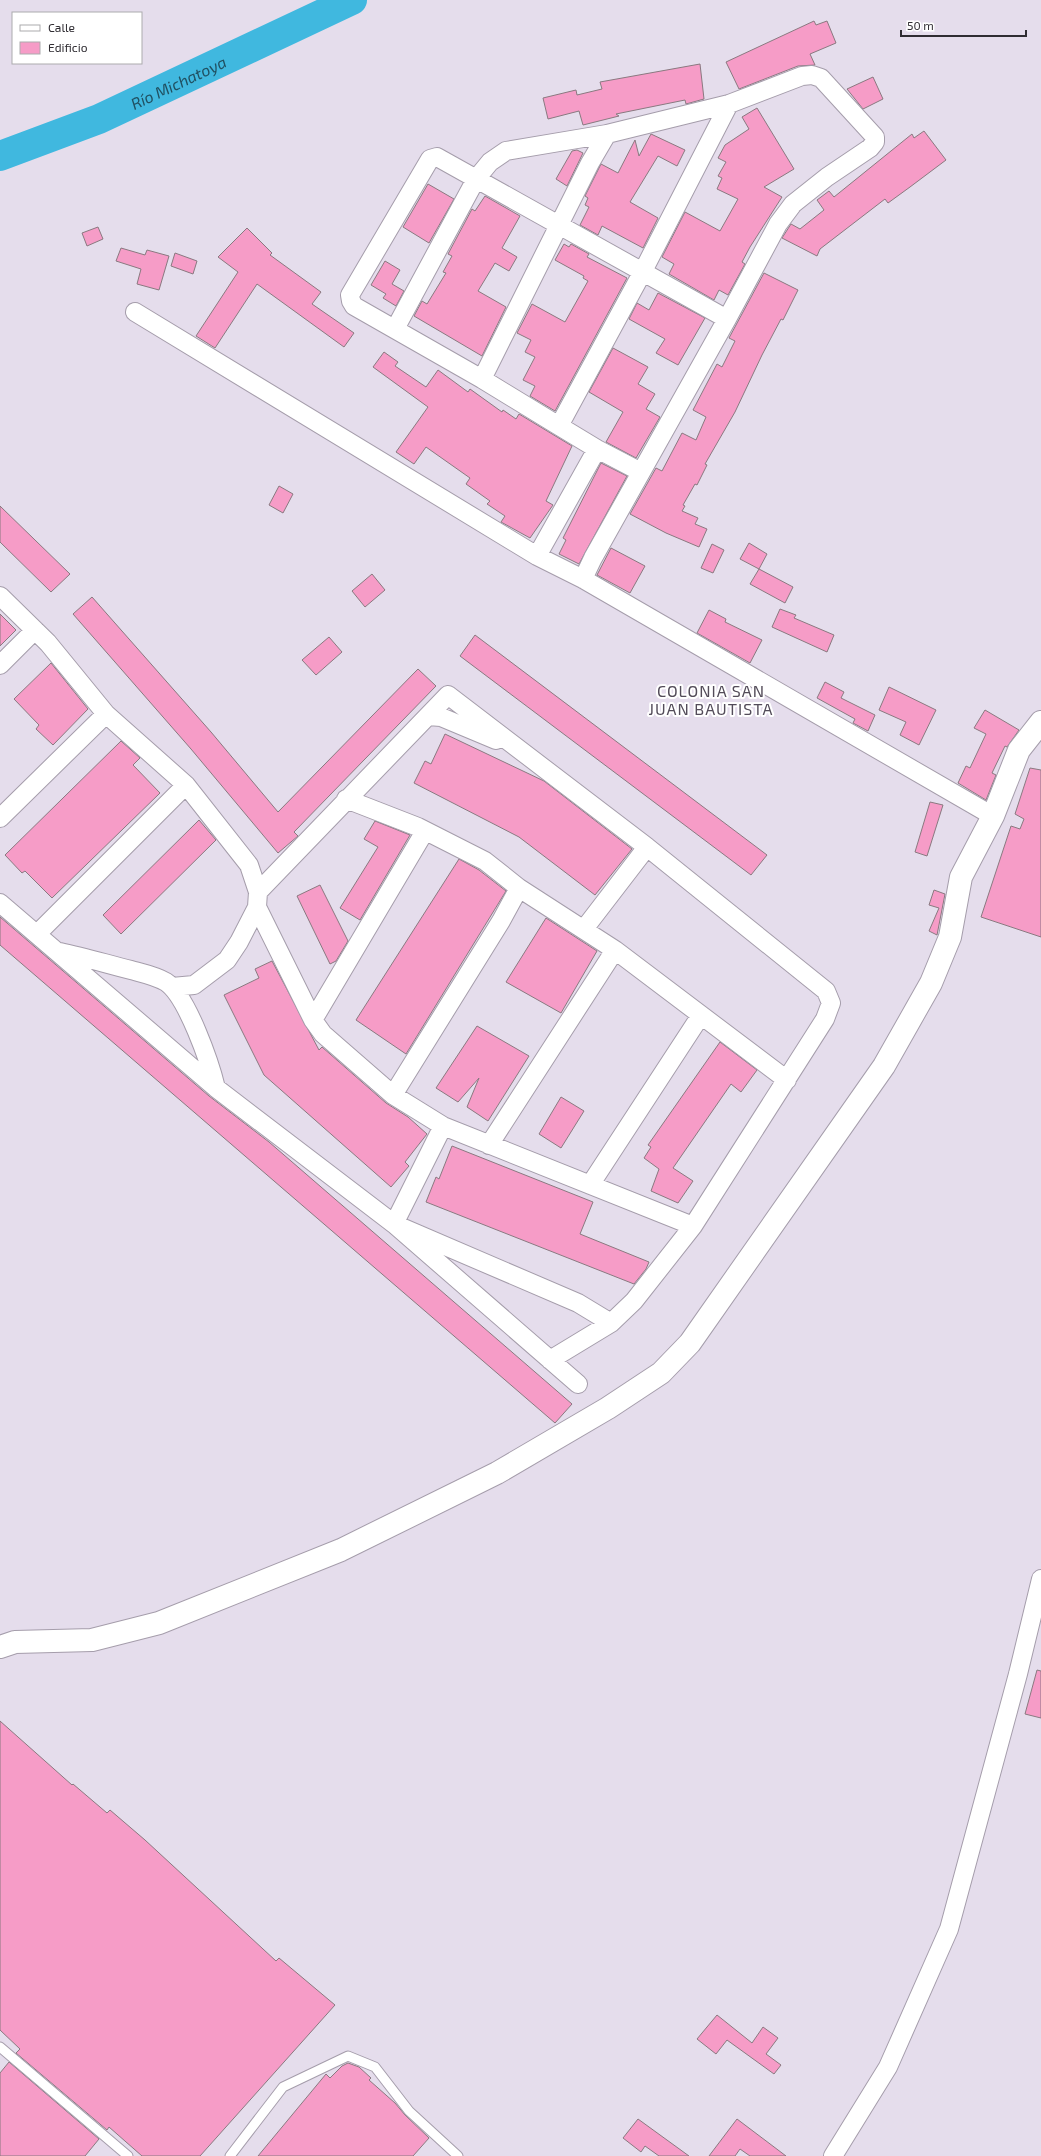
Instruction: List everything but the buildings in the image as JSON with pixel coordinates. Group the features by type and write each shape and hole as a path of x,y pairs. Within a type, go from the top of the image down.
{"street":[{"path":"395,329 476,179 490,162 506,151 607,134 729,104 802,76 812,75 821,78 875,137 875,142 870,148 827,177 789,209 778,224 583,579"},
{"path":"559,426 642,273 729,104"},
{"path":"482,379 558,225 607,134"},
{"path":"641,472 597,448 482,379 354,306 350,295 430,159 437,157 642,273 727,319"},
{"path":"135,312 537,556 583,579 993,816"},
{"path":"537,556 597,448"},
{"path":"0,596 48,643 106,714 186,785 249,865 258,900 313,1020 323,1034 393,1095 443,1126 693,1226"},
{"path":"0,665 35,630"},
{"path":"172,987 194,985 227,960 249,926 258,900 346,799 448,695 514,747 647,847 826,991 831,1003 826,1020 693,1226 634,1301 611,1323 550,1360"},
{"path":"0,818 106,714"},
{"path":"0,1647 15,1642 92,1640 159,1623 341,1550 497,1473 608,1408 661,1374 690,1343 884,1066 931,983 950,937 962,877 993,816 1019,750 1041,722"},
{"path":"37,934 186,785"},
{"path":"346,799 359,803 425,832 485,861 519,888 615,950 788,1080"},
{"path":"313,1020 425,832"},
{"path":"584,929 647,847"},
{"path":"393,1095 501,921 519,888"},
{"path":"0,903 58,951 216,1088 394,1224 578,1384"},
{"path":"489,1145 615,950"},
{"path":"58,951 144,974 165,981 172,987 184,1005 209,1060 216,1088"},
{"path":"590,1185 701,1015"},
{"path":"394,1224 443,1126"},
{"path":"394,1224 578,1303 611,1323"},
{"path":"833,2156 888,2068 949,1929 1018,1674 1041,1578"}],"lane":[{"path":"0,2047 128,2156"},
{"path":"230,2156 283,2086 348,2056 375,2067 409,2111 458,2156"}],"waterway":[{"name":"Río Michatoya","path":"0,156 99,119 352,0"}],"district":[{"name":"COLONIA SAN JUAN BAUTISTA","path":"711,699"}]}
